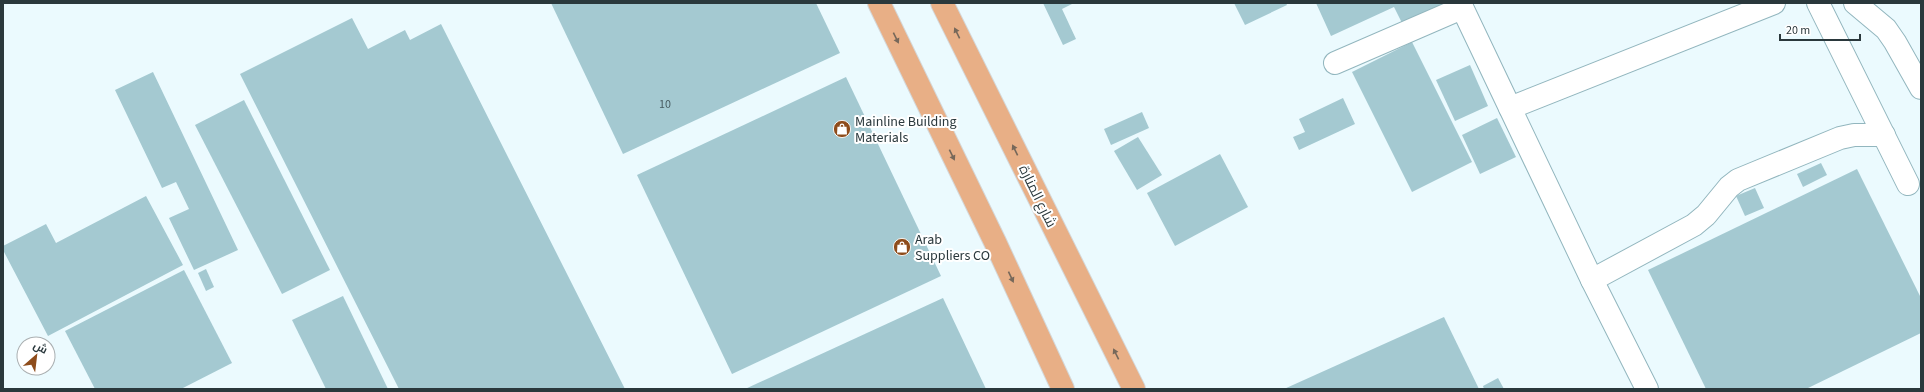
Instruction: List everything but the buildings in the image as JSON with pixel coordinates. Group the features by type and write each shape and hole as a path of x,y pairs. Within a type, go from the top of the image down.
{"main road":[{"path":"878,3 995,242 1063,389"},
{"name":"شارع المنارة","path":"942,3 1134,389"}],"lane":[{"path":"1510,108 1774,3"},
{"path":"1818,3 1908,184"},
{"path":"1855,3 1886,29 1898,46 1921,88"},
{"path":"1335,63 1461,5 1592,280 1646,389"},
{"path":"1592,280 1694,225 1706,215 1729,187 1738,180 1840,138 1854,135 1884,135"}],"place":[{"name":"Mainline Building Materials","path":"842,129"},
{"name":"Arab Suppliers CO","path":"902,247"}]}
